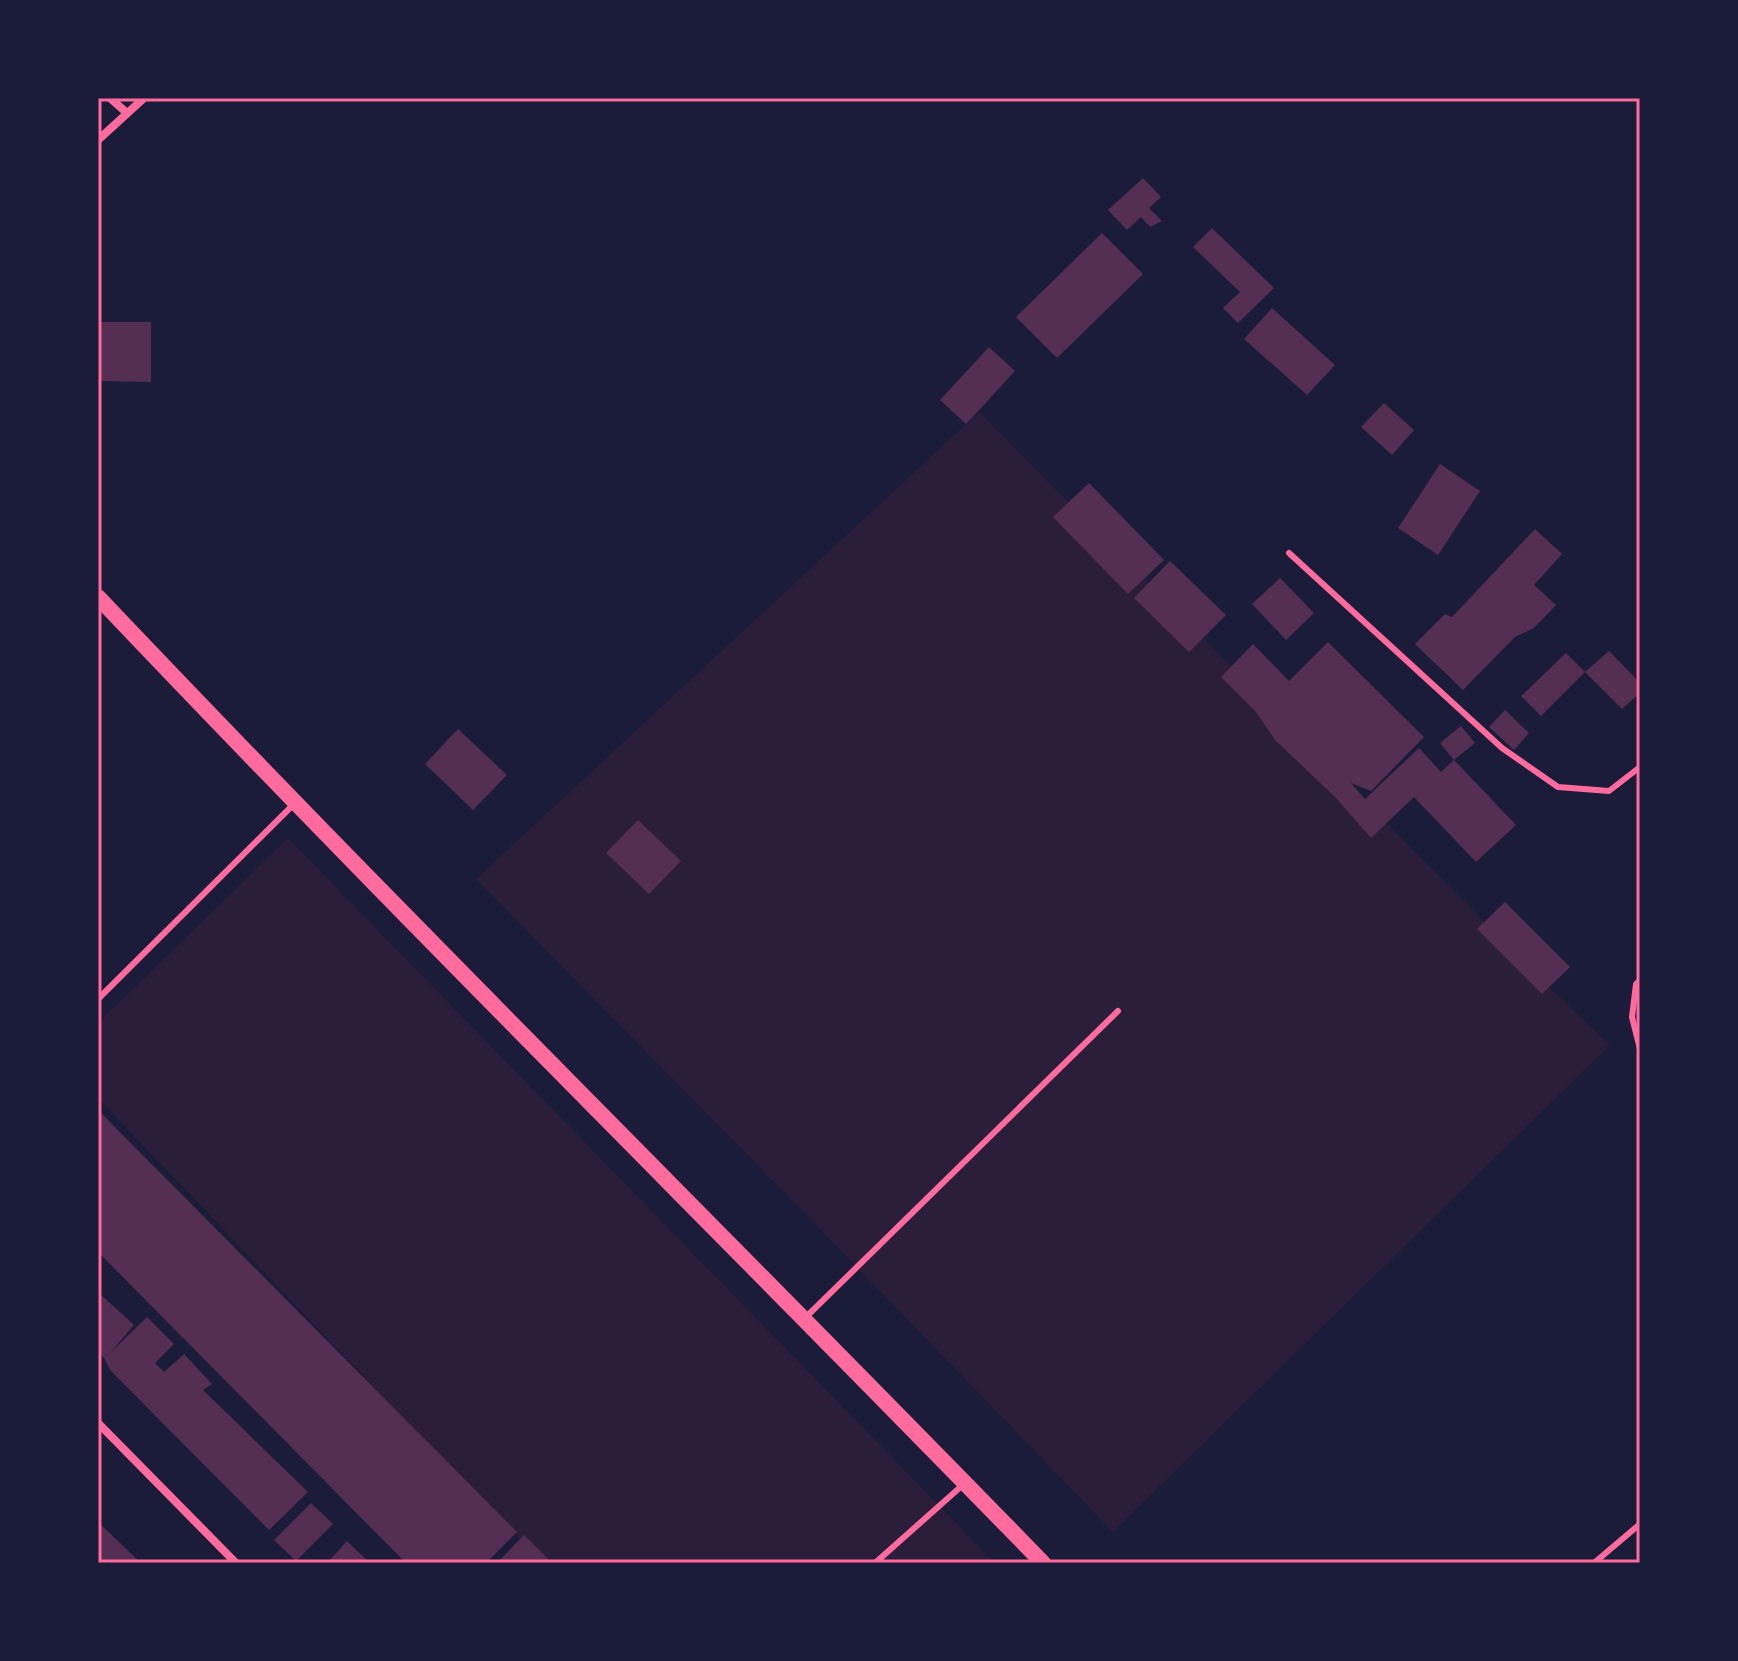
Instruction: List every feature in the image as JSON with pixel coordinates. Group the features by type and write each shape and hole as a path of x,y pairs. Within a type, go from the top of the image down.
{"main road":[{"path":"98,597 294,804 805,1318 1043,1563"}],"street":[{"path":"110,98 127,113"},
{"path":"98,140 144,98"},
{"path":"98,1423 236,1563"}],"lane":[{"path":"1289,553 1502,748 1558,787 1609,791 1640,767"},
{"path":"98,999 294,804"},
{"path":"1640,980 1636,984 1632,1017 1640,1049"},
{"path":"805,1318 1118,1011"},
{"path":"875,1563 965,1482"},
{"path":"1594,1563 1640,1524"}],"shaded area":[{"path":"979,412 1610,1045 1113,1532 476,879"},
{"path":"288,838 995,1563 542,1563 98,1098 98,1023"}],"building":[{"path":"1143,178 1161,197 1149,208 1162,221 1150,227 1141,217 1127,230 1108,210"},
{"path":"1212,228 1274,288 1238,323 1223,308 1240,292 1193,247"},
{"path":"1102,233 1143,274 1057,358 1016,317"},
{"path":"1272,308 1335,365 1307,395 1244,339"},
{"path":"98,322 151,322 151,382 98,381"},
{"path":"989,347 1015,371 966,424 940,400"},
{"path":"1384,403 1414,430 1392,455 1361,427"},
{"path":"1440,464 1480,491 1438,555 1398,528"},
{"path":"1089,483 1164,560 1128,594 1053,517"},
{"path":"1535,529 1562,554 1534,585 1556,605 1534,628 1515,637 1463,690 1415,644 1445,614 1452,617"},
{"path":"1170,561 1226,615 1189,652 1134,598"},
{"path":"1280,578 1314,613 1286,640 1252,604"},
{"path":"1328,642 1424,737 1371,791 1351,783 1365,799 1419,748 1441,772 1454,760 1516,825 1476,862 1414,797 1371,838 1335,797 1275,740 1256,712 1221,677 1253,644 1289,681"},
{"path":"1609,651 1640,683 1640,693 1622,709 1585,672"},
{"path":"1566,653 1585,672 1541,716 1521,696"},
{"path":"1505,710 1529,733 1514,750 1489,727"},
{"path":"1461,726 1475,743 1454,760 1440,743"},
{"path":"458,729 507,775 473,810 425,764"},
{"path":"638,820 681,861 649,894 606,853"},
{"path":"1505,902 1570,967 1542,994 1477,929"},
{"path":"98,1110 517,1532 486,1563 406,1563 98,1252"},
{"path":"98,1292 134,1325 110,1353 147,1317 174,1344 155,1363 164,1372 184,1354 212,1384 203,1390 308,1492 269,1530 110,1370 98,1352"},
{"path":"311,1503 333,1524 296,1561 274,1540"},
{"path":"98,1522 141,1563 98,1563"},
{"path":"524,1535 552,1563 497,1563"},
{"path":"347,1541 370,1563 327,1563"}]}
